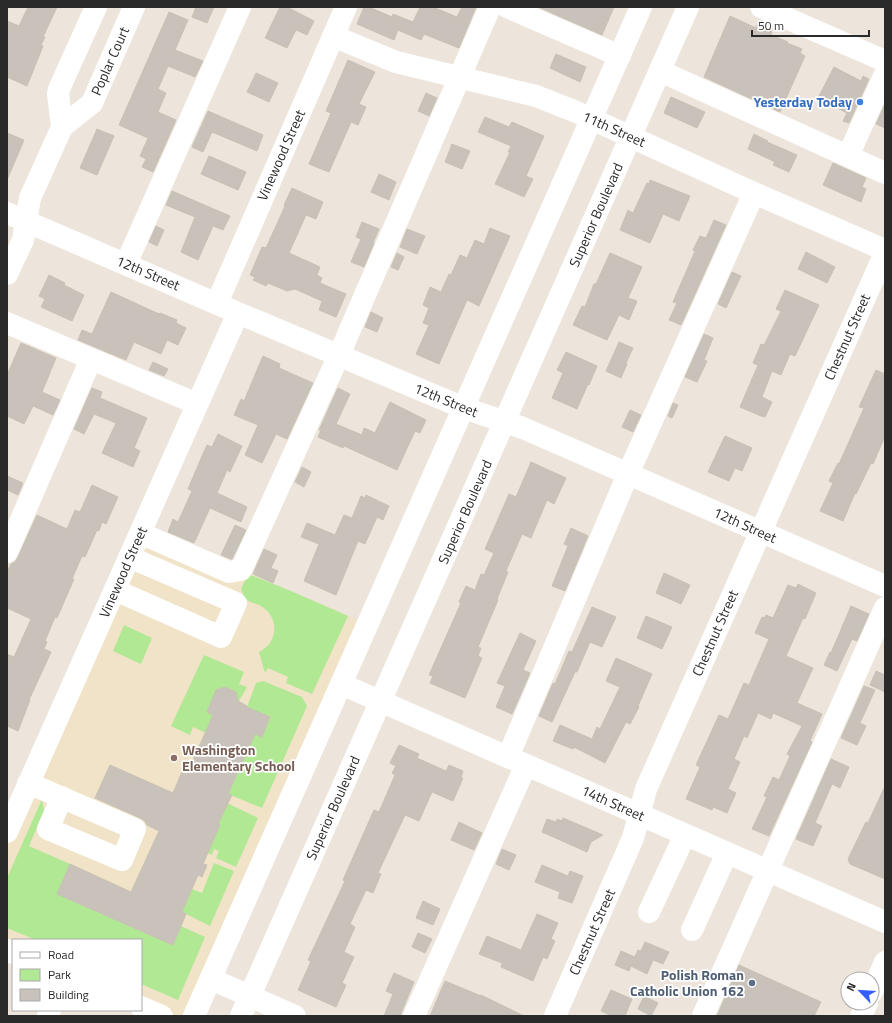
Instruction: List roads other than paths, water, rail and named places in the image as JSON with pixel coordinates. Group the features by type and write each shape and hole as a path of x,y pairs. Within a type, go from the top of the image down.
{"street":[{"path":"62,126 59,89 96,7"},
{"name":"Poplar Court","path":"7,274 23,240 16,217 30,198 62,126 92,103 134,7"},
{"path":"126,264 240,7"},
{"name":"Vinewood Street","path":"216,303 346,7"},
{"path":"140,533 229,572 240,570 339,355 490,7"},
{"path":"507,7 620,56"},
{"path":"194,1016 641,7"},
{"name":"Superior Boulevard","path":"241,1016 688,7"},
{"path":"762,7 885,60"},
{"name":"11th Street","path":"333,36 396,62 536,96 885,250"},
{"path":"660,71 885,173"},
{"path":"848,156 885,74"},
{"path":"414,1016 517,761 628,474 754,193"},
{"name":"12th Street","path":"16,217 238,313 464,408 523,428 885,586"},
{"name":"Chestnut Street","path":"555,1016 633,838 646,789 885,253"},
{"name":"Vinewood Street","path":"7,832 238,313"},
{"path":"7,323 198,404"},
{"path":"7,552 91,359"},
{"path":"115,590 221,637 236,603 129,557"},
{"path":"703,1016 885,608"},
{"name":"14th Street","path":"341,684 885,922"},
{"path":"28,783 62,797"},
{"path":"649,912 685,835"},
{"path":"692,930 727,853"},
{"path":"880,974 885,962"},
{"path":"211,979 295,1016"},
{"path":"142,1007 162,1016"}],"place":[{"name":"Yesterday Today","path":"860,102"},
{"name":"Washington Elementary School","path":"174,758"},
{"name":"Polish Roman Catholic Union 162","path":"752,983"}]}
